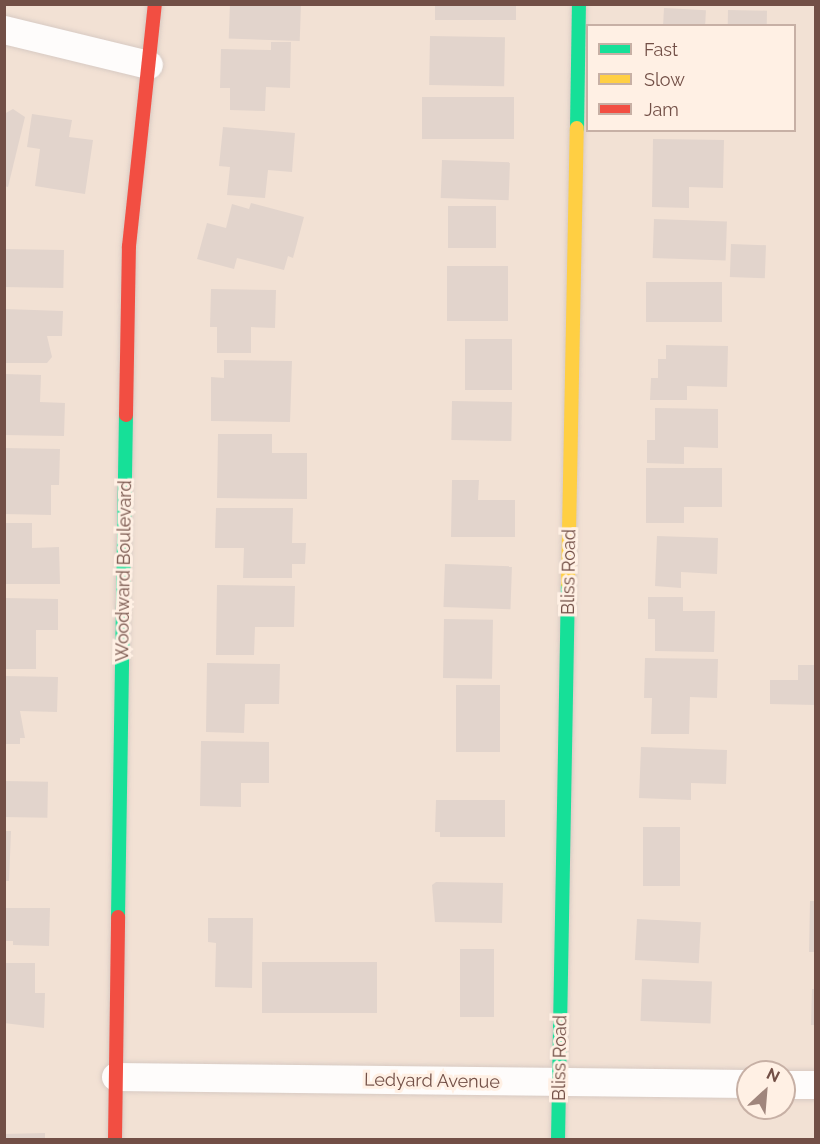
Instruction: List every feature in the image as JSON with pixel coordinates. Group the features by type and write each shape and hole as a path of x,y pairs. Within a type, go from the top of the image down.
{"street":[{"name":"Woodward Boulevard","path":"115,1140 129,246 155,4"},
{"name":"Bliss Road","path":"558,1140 579,4"},
{"path":"4,30 149,65"},
{"name":"Ledyard Avenue","path":"116,1077 736,1084"},
{"path":"796,1084 816,1085"}],"shaded area":[{"path":"5,5 815,5 815,1139 5,1139"}],"building":[{"path":"230,4 301,4 300,41 229,38"},
{"path":"435,4 516,4 516,20 435,20"},
{"path":"664,8 706,10 705,24 663,24"},
{"path":"728,10 767,11 767,24 728,24"},
{"path":"430,36 505,37 504,86 429,85"},
{"path":"271,42 291,42 290,88 266,87 265,111 230,110 230,88 220,88 221,49 271,50"},
{"path":"422,97 514,97 514,139 422,139"},
{"path":"13,109 25,117 8,187 4,186 4,114"},
{"path":"32,114 72,120 69,137 93,140 85,194 35,186 40,149 27,147"},
{"path":"223,127 295,133 292,172 268,170 265,198 227,195 230,167 219,166"},
{"path":"653,139 724,140 723,188 689,187 689,208 652,207"},
{"path":"442,160 510,162 509,200 441,198"},
{"path":"251,203 304,217 293,258 288,256 284,270 237,258 234,269 197,259 207,223 226,228 232,204 249,209"},
{"path":"448,206 496,206 496,248 448,248"},
{"path":"654,219 727,222 726,261 653,258"},
{"path":"731,244 766,245 765,278 730,277"},
{"path":"4,249 64,250 63,288 4,287"},
{"path":"447,266 508,266 508,321 447,321"},
{"path":"646,282 722,282 722,322 646,322"},
{"path":"211,289 276,290 275,328 251,327 251,353 217,353 217,327 210,327"},
{"path":"4,309 63,311 62,336 47,336 52,357 47,363 4,363"},
{"path":"465,339 512,339 512,390 465,390"},
{"path":"666,345 728,346 727,387 687,386 687,400 650,400 651,378 658,378 658,359 666,359"},
{"path":"224,360 292,361 290,422 211,421 211,377 224,378"},
{"path":"4,374 41,375 40,402 65,403 64,436 4,435"},
{"path":"452,401 512,402 511,441 451,440"},
{"path":"655,408 718,409 718,448 684,447 684,464 647,463 647,440 655,440"},
{"path":"218,434 272,434 272,453 307,453 307,499 217,498"},
{"path":"4,448 60,449 59,485 51,485 51,515 4,514"},
{"path":"646,468 722,468 722,507 684,507 684,523 646,523"},
{"path":"452,480 479,480 478,500 515,500 515,537 451,537"},
{"path":"216,508 293,508 292,543 306,543 305,564 292,564 292,578 243,578 244,548 215,548"},
{"path":"4,523 32,523 32,548 59,547 60,584 4,584"},
{"path":"657,536 718,538 717,574 681,572 681,588 655,586"},
{"path":"445,564 512,566 510,609 443,607"},
{"path":"217,585 295,586 294,627 255,627 254,655 216,655"},
{"path":"648,597 683,597 683,611 715,611 714,652 655,651 655,619 648,619"},
{"path":"4,598 58,599 58,630 36,630 36,669 4,669"},
{"path":"444,619 493,620 492,679 443,678"},
{"path":"645,658 718,659 717,698 690,697 689,734 651,734 652,698 644,698"},
{"path":"207,663 280,664 279,704 245,704 244,733 206,732"},
{"path":"798,665 816,665 816,705 770,704 770,680 798,680"},
{"path":"4,676 58,677 57,712 20,711 25,738 20,738 20,744 4,744"},
{"path":"456,685 500,685 500,752 456,752"},
{"path":"201,741 269,742 269,783 241,783 241,807 200,806"},
{"path":"641,747 727,750 726,784 691,783 691,800 639,798"},
{"path":"4,781 48,782 47,818 4,817"},
{"path":"436,800 505,800 505,837 440,837 440,832 435,832"},
{"path":"643,827 680,827 680,886 643,886"},
{"path":"4,831 11,831 9,881 4,881"},
{"path":"436,882 503,883 502,923 435,922 432,885"},
{"path":"810,901 816,901 816,952 809,952"},
{"path":"4,908 50,908 49,946 13,945 13,941 4,941"},
{"path":"208,918 253,918 252,988 215,987 216,943 208,942"},
{"path":"637,919 701,922 699,963 635,960"},
{"path":"460,949 494,949 494,1017 460,1017"},
{"path":"262,962 377,962 377,1013 262,1013"},
{"path":"4,963 35,963 35,993 45,993 44,1028 4,1023"},
{"path":"642,979 712,981 710,1023 641,1021"},
{"path":"812,989 816,989 816,1025 811,1025"},
{"path":"45,1133 45,1140 4,1140 4,1134"}],"traffic: fast":[{"path":"577,128 579,4"},
{"path":"118,917 126,415"},
{"path":"558,1140 568,584"}],"traffic: slow":[{"path":"568,584 577,128"}],"traffic: jam":[{"path":"126,415 129,246 155,4"},
{"path":"115,1140 118,917"}]}
